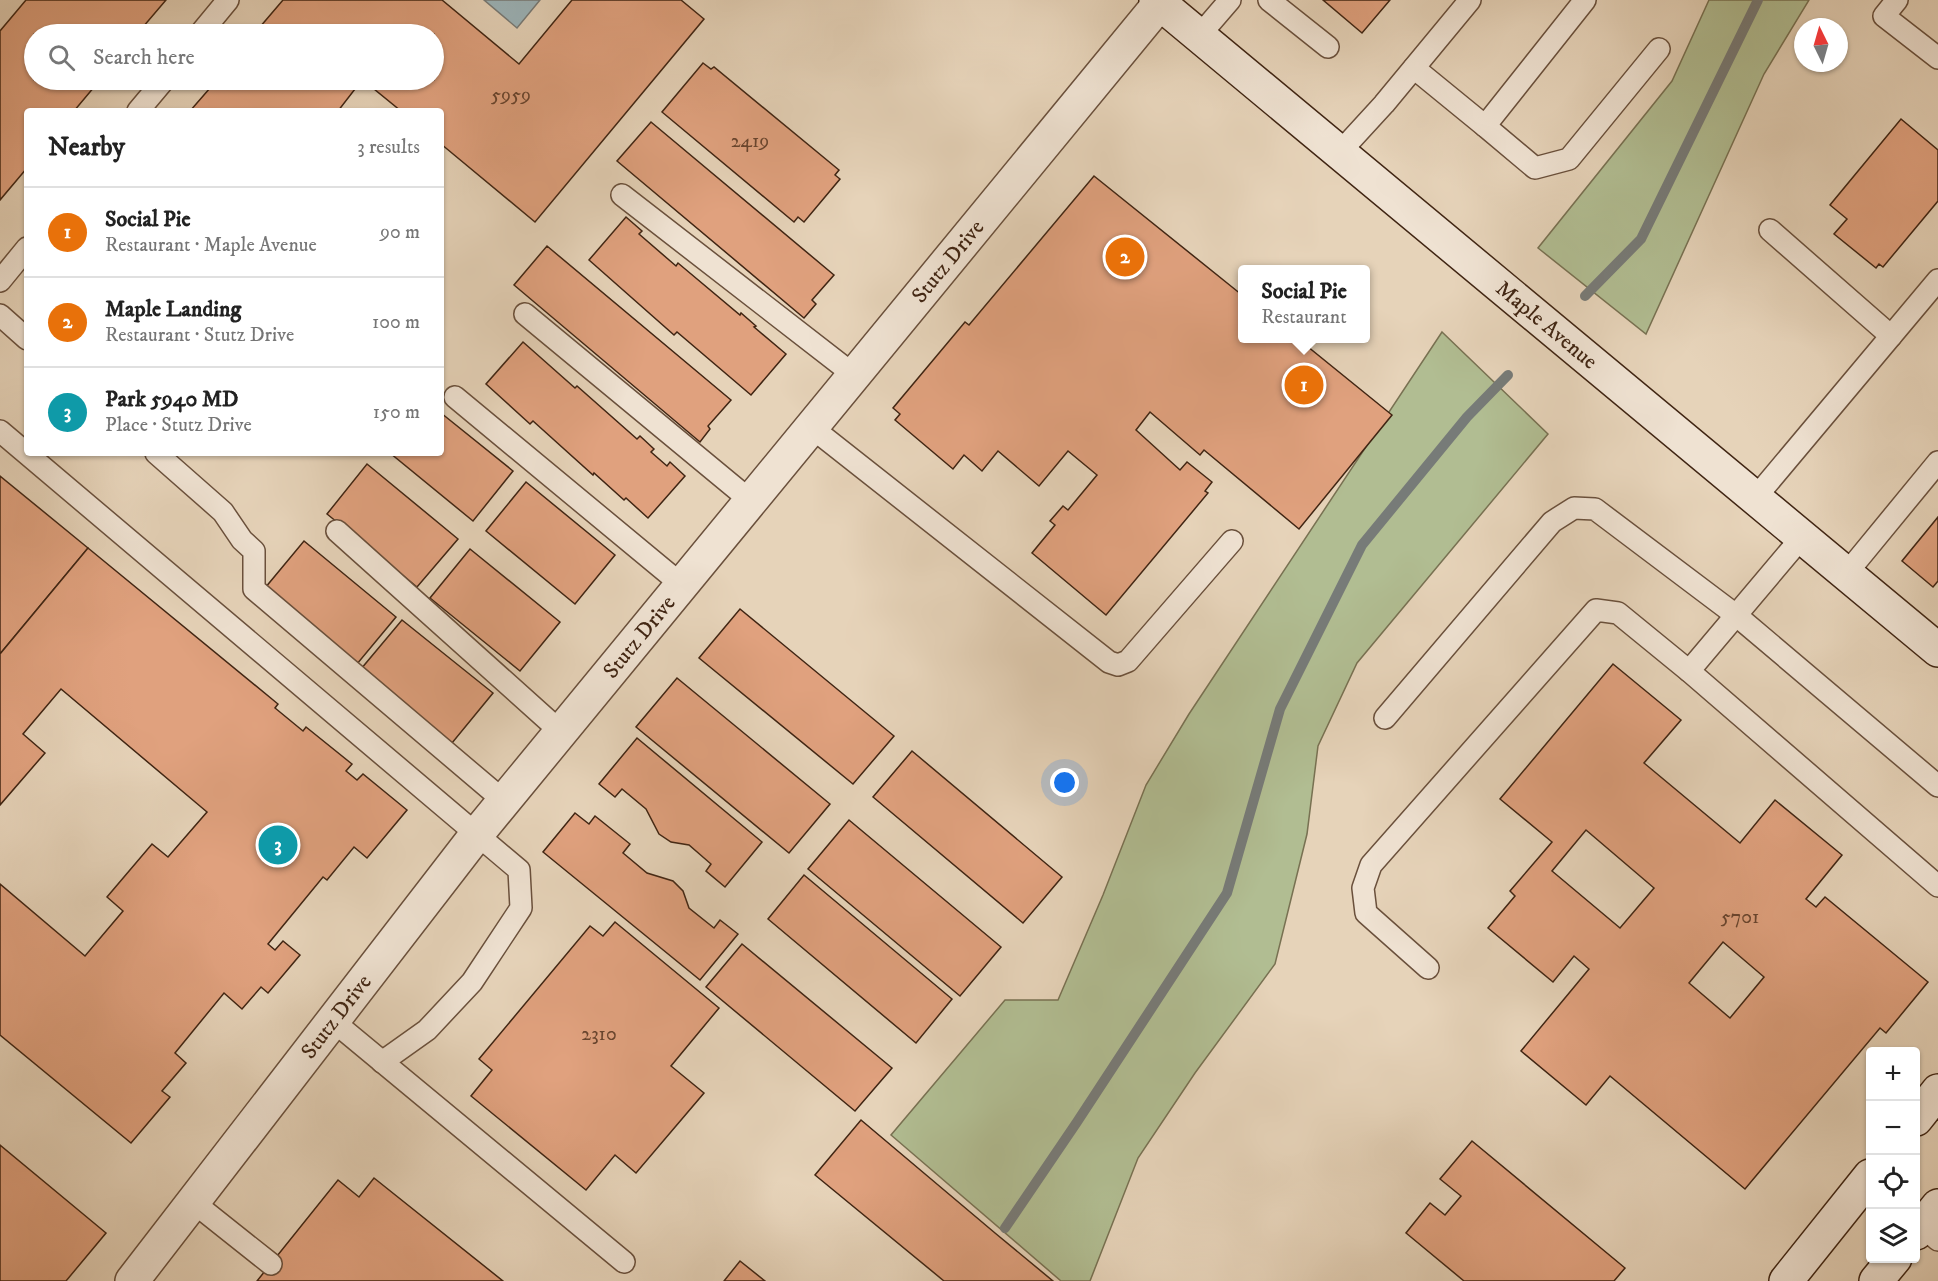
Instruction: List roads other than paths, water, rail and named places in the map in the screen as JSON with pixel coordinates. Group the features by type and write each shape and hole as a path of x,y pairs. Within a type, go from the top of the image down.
{"street":[{"name":"Maple Avenue","path":"1158,2 1938,650"},
{"name":"Stutz Drive","path":"132,1281 477,834 1158,2"},
{"path":"1920,1114 1938,1091"},
{"path":"1785,1281 1866,1181"},
{"path":"1876,1281 1891,1263"}],"lane":[{"path":"208,24 228,0"},
{"path":"1199,36 1230,0"},
{"path":"1269,0 1328,47"},
{"path":"1340,152 1384,104 1470,0"},
{"path":"1485,126 1585,0"},
{"path":"1897,0 1884,16 1938,57"},
{"path":"1414,68 1535,168 1569,159 1659,49"},
{"path":"141,108 156,90"},
{"path":"622,195 854,375"},
{"path":"1770,230 1891,336"},
{"path":"0,281 24,252"},
{"path":"1756,497 1938,280"},
{"path":"0,315 24,336"},
{"path":"525,315 751,501"},
{"path":"455,397 682,585"},
{"path":"811,427 1109,662 1118,664 1128,661 1232,541"},
{"path":"0,430 24,450"},
{"path":"31,456 519,870 520,908 472,982 427,1030 382,1062"},
{"path":"159,456 222,512 242,540 254,551 254,589 504,801"},
{"path":"1846,574 1938,462"},
{"path":"1385,718 1552,522 1574,508 1595,509 1737,616 1938,786"},
{"path":"337,531 561,732"},
{"path":"1689,671 1802,537"},
{"path":"1428,968 1366,913 1363,888 1371,865 1596,610 1618,613 1689,671 1938,886"},
{"path":"333,1021 624,1262"},
{"path":"193,1202 270,1264"}],"water":[{"path":"484,0 540,0 517,28"}],"waterway":[{"path":"1585,296 1641,239 1758,0"},
{"path":"1005,1228 1227,893 1280,709 1362,545 1467,417 1508,375"}],"place":[{"name":"Maple Landing","path":"1125,257"},
{"name":"Social Pie","path":"1304,385"},
{"name":"Park 5940 MD","path":"278,845"}]}
